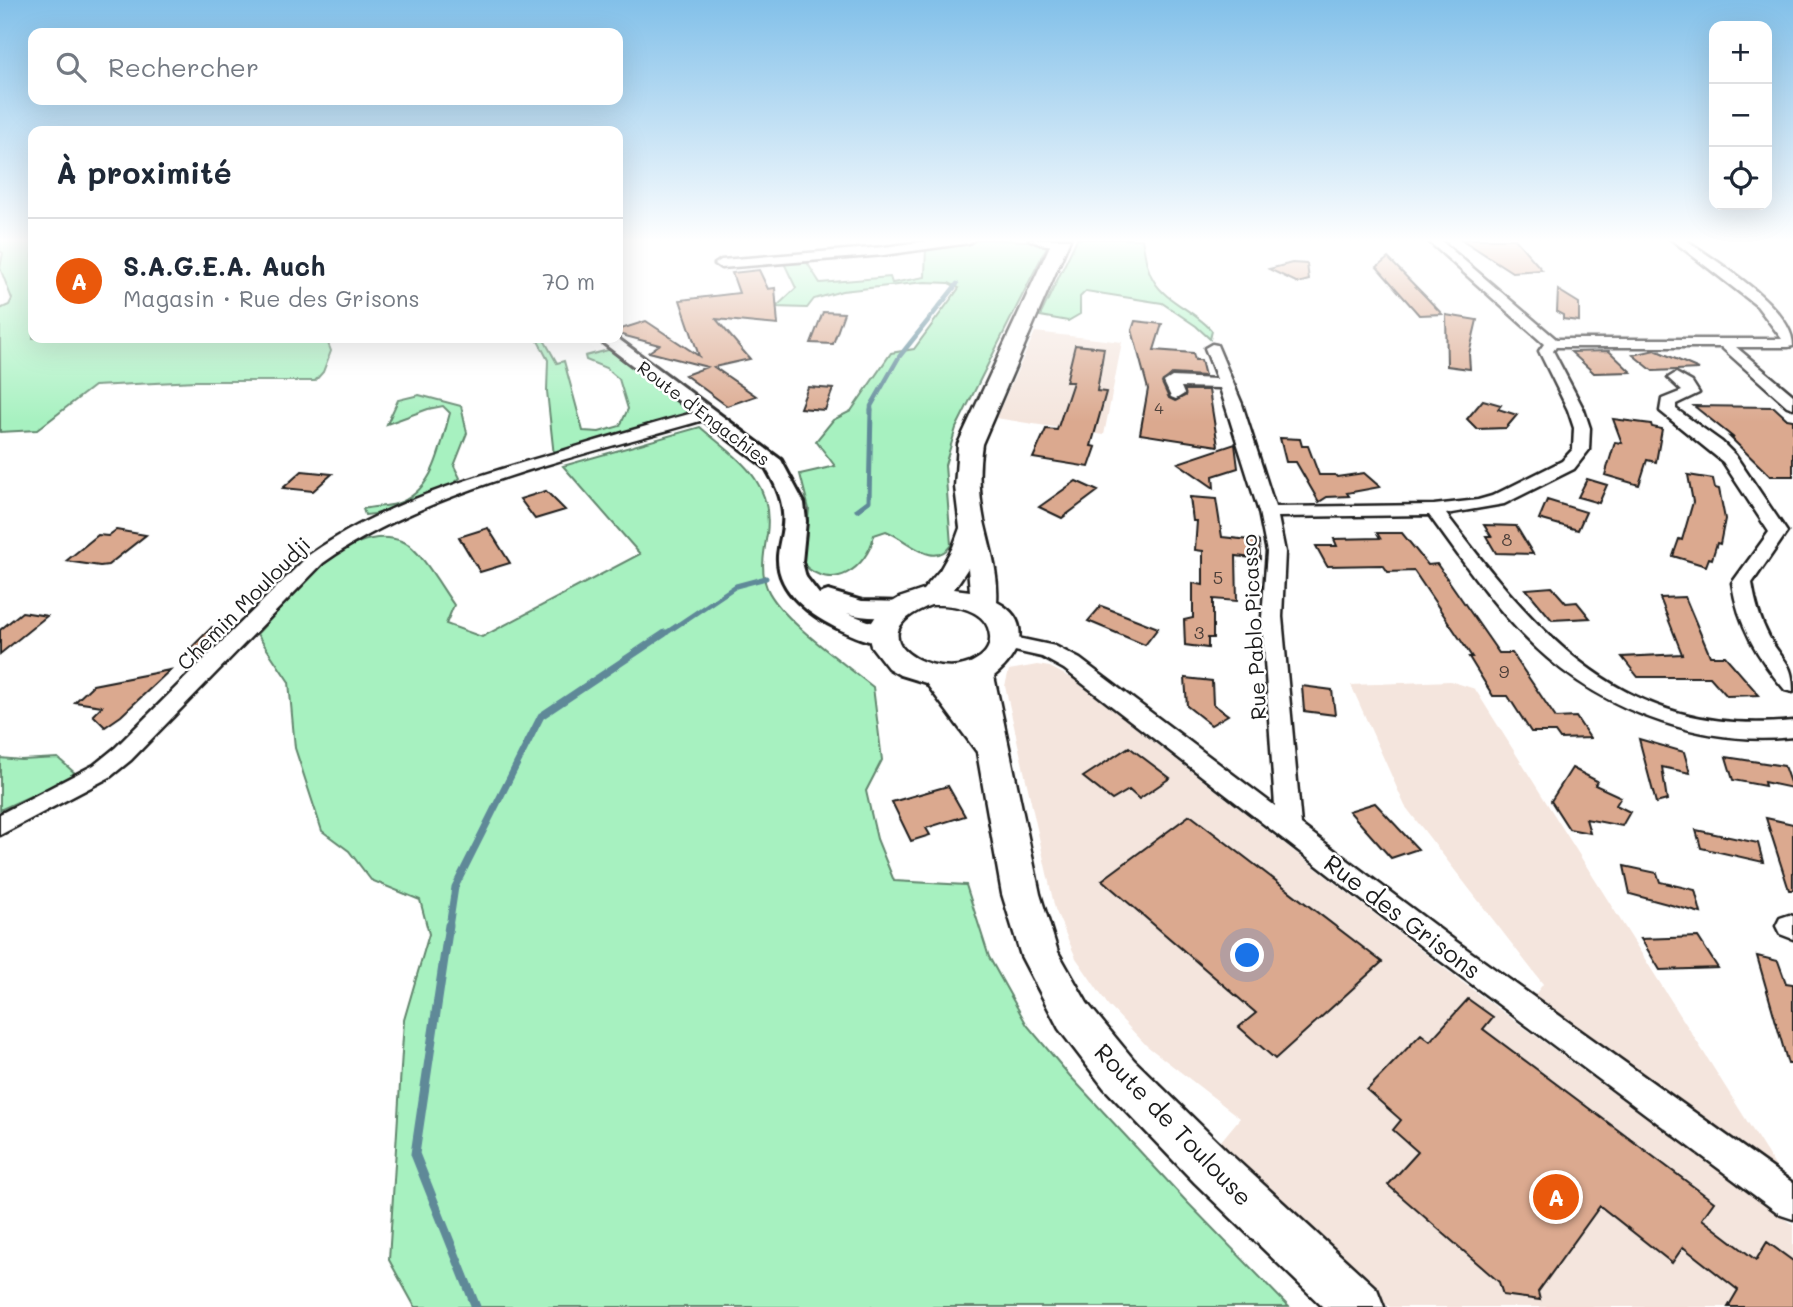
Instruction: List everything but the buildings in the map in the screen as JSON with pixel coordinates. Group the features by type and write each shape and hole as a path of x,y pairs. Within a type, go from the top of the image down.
{"main road":[{"path":"983,604 985,587 972,527 965,472 970,444 1035,300"},
{"path":"933,596 950,578 964,554 972,527"},
{"path":"933,596 968,598 983,604 1004,622 1008,632 1002,654 992,664 978,671 958,676 937,676 916,671 898,662 887,649 883,636 884,625 898,608 914,600 933,596"},
{"name":"Route de Toulouse","path":"978,671 1021,894 1040,956 1073,1016 1119,1074 1211,1167 1359,1307"},
{"name":"Route de Toulouse","path":"937,676 993,750"}],"street":[{"path":"1502,300 1552,343 1788,343 1790,340 1758,300"},
{"name":"Route d'Engachies","path":"613,343 774,464 790,491 796,516 790,562 795,580"},
{"path":"1268,512 1434,510 1498,500 1568,465 1581,450 1583,428 1546,351 1552,343"},
{"name":"Rue Pablo Picasso","path":"1212,348 1268,512 1276,552 1272,617 1289,829"},
{"path":"1728,348 1793,403"},
{"path":"1676,379 1687,386 1691,393 1668,402 1668,411 1716,446 1729,459 1786,533 1742,583 1747,614 1755,631 1774,664 1793,685"},
{"path":"1172,381 1226,384"},
{"name":"Chemin Mouloudji","path":"0,825 102,771 123,754 316,559 345,537 395,513 494,477 708,414"},
{"path":"1434,510 1496,593 1534,637 1554,657 1590,683 1651,712 1706,726 1757,731 1793,729"},
{"path":"795,580 840,604 861,609 898,608"},
{"path":"795,580 812,603 858,628 883,636"},
{"name":"Rue des Grisons","path":"1007,643 1048,651 1072,664 1455,956 1793,1203"}],"shaded area":[{"path":"1035,332 1122,342 1104,435 996,418"},
{"path":"1037,665 1050,667 1073,679 1458,979 1793,1225 1793,1307 1390,1307 1369,1292 1216,1147 1240,1118 1147,1046 1108,1005 1076,958 1055,909 1005,686 1009,670"},
{"path":"1450,681 1475,689 1779,1172 1534,996 1543,984 1405,806 1351,685"}],"green space":[{"path":"12,300 28,300 28,343 328,343 331,351 323,372 315,381 196,381 94,386 37,430 0,432 0,309 9,305"},
{"path":"783,300 813,300 807,308 776,307"},
{"path":"950,300 1020,300 956,428 945,465 951,545 944,552 929,554 886,531 874,535 864,558 847,573 836,577 814,572 803,564 809,509 800,474 835,466 816,441 833,420 851,411 891,353 914,349"},
{"path":"1048,300 1080,300 1080,314 1068,321 1040,316"},
{"path":"1143,300 1173,300 1206,324 1212,331 1210,339 1196,326 1162,303"},
{"path":"539,343 546,343 557,363 564,361 583,431 599,432 620,426 628,409 619,379 606,368 586,360 585,356 612,349 695,415 554,456 547,391 548,360"},
{"path":"419,395 461,406 467,433 454,466 460,478 441,492 415,503 365,515 363,509 392,505 409,498 428,478 434,466 450,413 443,406 387,424 398,400"},
{"path":"700,427 739,460 759,484 768,515 764,574 767,588 774,600 799,627 873,687 882,760 866,791 877,839 894,881 966,885 989,957 1027,1025 1070,1076 1186,1201 1289,1307 415,1307 389,1260 404,1020 429,934 420,900 371,880 349,851 322,831 295,748 289,682 257,634 322,566 362,541 383,538 404,542 424,561 454,605 446,624 482,637 640,554 563,466"},
{"path":"0,758 58,758 77,775 0,810"}],"waterway":[{"path":"871,410 899,357 944,300"},
{"path":"857,510 869,501 871,410"},
{"path":"663,635 736,586 766,578"},
{"path":"449,927 455,887 541,716 665,633"},
{"path":"449,925 415,1154 476,1307"}],"place":[{"name":"S.A.G.E.A. Auch","path":"1556,1197"}]}
